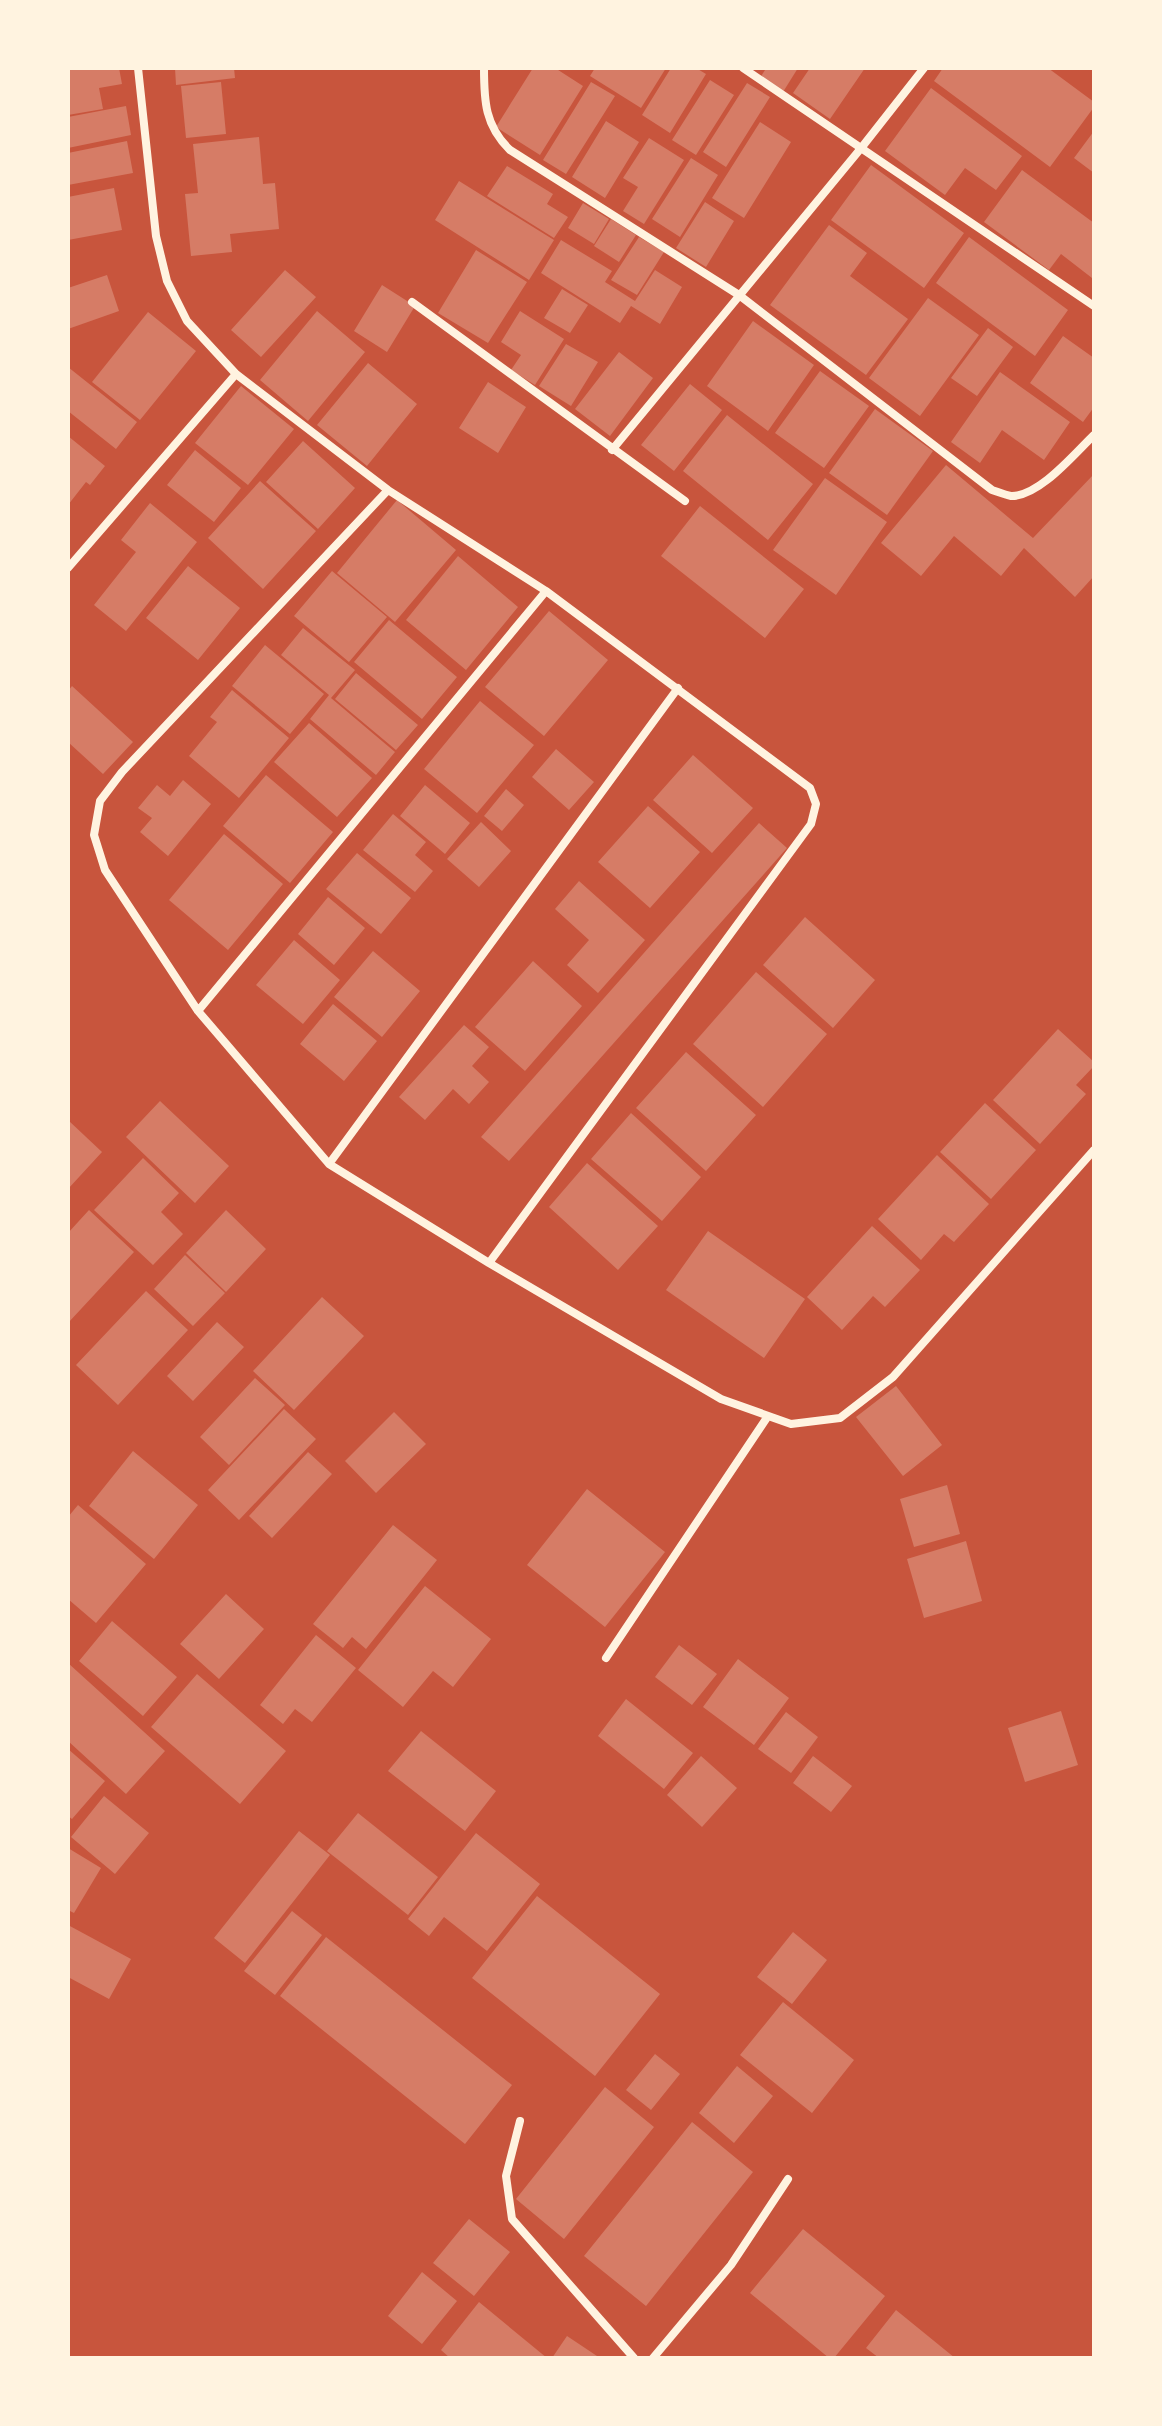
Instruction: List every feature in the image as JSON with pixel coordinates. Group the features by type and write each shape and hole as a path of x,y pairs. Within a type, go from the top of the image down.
{"street":[{"path":"138,68 156,236 167,281 187,321 236,374 388,490 546,591 678,688 810,788 816,804 811,824 489,1263"},
{"path":"484,68 484,103 489,123 510,150 739,295 992,490 1011,496 1026,493 1044,482 1094,435"},
{"path":"743,68 1094,306"},
{"path":"612,450 924,68"},
{"path":"412,302 685,501"},
{"path":"68,568 236,374"},
{"path":"388,490 122,772 100,801 94,835 105,870 198,1011 329,1164 489,1263 721,1399 791,1424 840,1418 893,1377 1094,1150"},
{"path":"198,1011 546,591"},
{"path":"329,1164 678,688"},
{"path":"606,1658 768,1416"},
{"path":"520,2121 506,2176 512,2219 634,2358"},
{"path":"653,2358 731,2265 788,2179"}],"building":[{"path":"68,68 119,68 122,84 99,88 103,109 68,115"},
{"path":"175,68 234,68 235,78 176,85"},
{"path":"533,68 555,68 583,86 540,155 496,127"},
{"path":"595,68 666,68 641,108 590,76"},
{"path":"671,68 696,68 706,74 670,133 642,115"},
{"path":"762,68 798,68 783,92 760,78 765,70"},
{"path":"810,68 865,68 830,119 793,93"},
{"path":"943,68 1048,68 1094,102 1094,107 1050,167 934,81"},
{"path":"710,80 734,95 696,155 672,140"},
{"path":"221,82 226,134 186,138 181,86"},
{"path":"591,82 615,96 566,174 543,160"},
{"path":"747,83 770,97 726,167 703,152"},
{"path":"931,88 1022,156 996,190 965,168 945,195 885,151"},
{"path":"126,106 131,135 68,148 68,117"},
{"path":"606,121 639,142 605,198 572,177"},
{"path":"760,122 791,142 744,218 712,198"},
{"path":"1094,131 1094,173 1074,158"},
{"path":"259,137 263,184 275,183 279,229 230,234 232,252 191,256 185,194 198,193 193,144"},
{"path":"649,138 684,160 644,224 623,211 638,187 623,178"},
{"path":"127,141 133,173 68,185 68,153"},
{"path":"691,158 718,175 680,237 652,219"},
{"path":"871,165 964,233 924,288 831,220"},
{"path":"507,166 553,194 547,204 568,217 554,238 487,196"},
{"path":"1022,170 1094,223 1092,278 1061,254 1049,270 984,222"},
{"path":"459,181 554,240 529,280 435,220"},
{"path":"114,188 122,230 68,240 68,197"},
{"path":"705,202 734,221 706,267 676,248"},
{"path":"583,203 609,219 594,244 568,228"},
{"path":"611,219 636,235 619,262 594,246"},
{"path":"829,225 867,253 850,276 908,319 866,375 770,305"},
{"path":"639,237 664,252 637,295 611,280"},
{"path":"969,237 1068,310 1035,356 936,283"},
{"path":"561,240 612,271 605,282 635,301 655,270 682,287 660,324 631,306 620,323 541,273"},
{"path":"476,250 527,282 488,343 438,313"},
{"path":"285,270 316,297 261,357 231,330"},
{"path":"107,275 119,311 68,329 68,288"},
{"path":"382,285 415,306 387,352 354,331"},
{"path":"562,289 588,305 570,333 544,318"},
{"path":"928,298 979,335 920,416 869,378"},
{"path":"317,311 365,352 308,421 260,380"},
{"path":"520,311 564,339 535,385 511,370 521,355 501,342"},
{"path":"148,312 196,351 140,420 92,382"},
{"path":"753,321 814,365 768,431 707,386"},
{"path":"988,328 1013,347 977,396 951,378"},
{"path":"1063,336 1094,358 1094,407 1083,422 1030,383"},
{"path":"566,344 598,362 571,406 539,386"},
{"path":"619,352 653,378 610,436 575,409"},
{"path":"368,363 417,404 367,466 317,425"},
{"path":"68,367 137,422 116,449 68,411"},
{"path":"820,371 869,406 824,468 775,433"},
{"path":"1000,372 1070,422 1044,460 1002,430 980,463 951,442"},
{"path":"488,382 526,407 498,453 459,428"},
{"path":"690,384 722,410 674,471 641,445"},
{"path":"241,386 294,429 248,485 195,443"},
{"path":"875,409 933,451 887,515 829,473"},
{"path":"727,415 813,484 768,540 683,471"},
{"path":"68,436 105,466 90,485 86,482 68,505"},
{"path":"303,441 355,488 318,529 266,482"},
{"path":"195,450 241,488 214,522 167,485"},
{"path":"946,465 1033,538 1094,474 1094,576 1075,597 1024,548 1001,576 954,536 921,576 881,543"},
{"path":"825,478 887,522 836,595 773,550"},
{"path":"260,481 316,531 263,589 208,538"},
{"path":"397,500 456,550 395,622 337,573"},
{"path":"150,503 197,542 126,631 94,605 136,552 121,540"},
{"path":"700,506 804,589 765,638 661,556"},
{"path":"458,556 518,607 466,670 406,620"},
{"path":"188,566 240,608 198,660 146,618"},
{"path":"332,571 387,617 349,662 294,616"},
{"path":"549,611 608,660 544,736 485,687"},
{"path":"389,620 457,677 422,719 354,662"},
{"path":"303,628 355,670 331,698 395,752 376,775 310,719 329,695 281,655"},
{"path":"265,645 324,694 290,734 232,686"},
{"path":"356,673 418,725 396,750 335,699"},
{"path":"72,686 133,742 103,774 68,742 68,691"},
{"path":"232,690 289,738 239,798 189,756 217,722 210,717"},
{"path":"480,701 534,745 477,813 424,769"},
{"path":"309,723 372,778 337,817 274,762"},
{"path":"556,749 594,782 569,810 532,777"},
{"path":"693,755 753,808 712,853 653,800"},
{"path":"266,775 333,832 290,883 223,826"},
{"path":"183,780 211,804 168,856 140,832 152,818 138,808 157,785 170,796"},
{"path":"425,785 470,823 445,854 400,816"},
{"path":"506,789 524,805 502,831 484,816"},
{"path":"648,806 700,852 650,908 598,862"},
{"path":"393,814 426,842 415,855 433,871 415,892 363,850"},
{"path":"481,822 511,851 479,887 447,859"},
{"path":"759,823 787,848 509,1161 481,1137"},
{"path":"224,834 283,884 228,950 169,900"},
{"path":"357,853 411,898 381,934 326,889"},
{"path":"579,881 645,940 598,993 567,965 589,940 555,909"},
{"path":"328,897 365,928 334,965 298,934"},
{"path":"805,917 875,980 833,1028 763,965"},
{"path":"294,940 340,980 303,1024 256,985"},
{"path":"373,951 420,991 382,1037 334,997"},
{"path":"533,961 582,1006 525,1071 475,1027"},
{"path":"756,972 827,1034 763,1107 693,1044"},
{"path":"333,1004 377,1041 344,1081 300,1044"},
{"path":"464,1025 489,1047 472,1066 489,1082 469,1104 453,1089 425,1120 399,1097"},
{"path":"1058,1029 1094,1062 1094,1066 1076,1085 1086,1094 1040,1144 993,1100"},
{"path":"686,1052 756,1115 706,1171 636,1108"},
{"path":"160,1101 229,1166 195,1203 126,1137"},
{"path":"985,1103 1036,1150 991,1199 940,1152"},
{"path":"631,1113 701,1177 662,1221 591,1159"},
{"path":"68,1120 102,1152 68,1189"},
{"path":"937,1155 989,1204 954,1242 944,1234 921,1260 878,1219"},
{"path":"143,1158 179,1193 161,1212 183,1234 153,1265 94,1210"},
{"path":"587,1163 658,1226 618,1270 549,1207"},
{"path":"89,1210 134,1252 68,1323 68,1233"},
{"path":"226,1210 266,1249 226,1292 186,1253"},
{"path":"872,1226 920,1270 885,1307 873,1296 842,1330 807,1297"},
{"path":"708,1231 805,1299 764,1358 666,1290"},
{"path":"185,1255 225,1293 193,1326 154,1289"},
{"path":"146,1291 188,1330 118,1405 76,1365"},
{"path":"322,1297 364,1336 294,1410 253,1371"},
{"path":"217,1322 244,1347 193,1401 167,1376"},
{"path":"255,1378 285,1405 229,1465 200,1437"},
{"path":"896,1386 942,1445 903,1476 856,1417"},
{"path":"284,1409 316,1439 239,1520 208,1490"},
{"path":"394,1412 426,1444 376,1493 345,1461"},
{"path":"133,1451 198,1505 154,1559 89,1506"},
{"path":"308,1452 332,1474 272,1538 249,1516"},
{"path":"947,1485 960,1534 914,1547 900,1499"},
{"path":"587,1489 665,1552 605,1627 527,1565"},
{"path":"78,1505 146,1564 96,1623 68,1599 68,1517"},
{"path":"393,1525 437,1560 366,1649 352,1637 343,1648 313,1624"},
{"path":"966,1541 982,1601 924,1618 907,1559"},
{"path":"425,1586 491,1639 453,1687 433,1671 403,1707 358,1670"},
{"path":"226,1594 264,1629 219,1679 180,1644"},
{"path":"112,1621 177,1677 143,1716 79,1661"},
{"path":"316,1635 356,1668 312,1722 295,1709 283,1724 260,1705"},
{"path":"679,1645 717,1674 692,1705 655,1677"},
{"path":"738,1659 789,1698 754,1745 703,1707"},
{"path":"68,1663 165,1751 126,1794 68,1741"},
{"path":"197,1674 286,1751 240,1804 151,1727"},
{"path":"626,1699 693,1753 664,1789 598,1736"},
{"path":"1061,1711 1078,1765 1025,1782 1008,1728"},
{"path":"786,1712 818,1737 791,1773 758,1749"},
{"path":"421,1731 496,1791 465,1831 388,1771"},
{"path":"68,1749 105,1781 72,1819 68,1816"},
{"path":"701,1756 737,1788 702,1827 667,1795"},
{"path":"813,1756 852,1786 831,1812 793,1783"},
{"path":"104,1796 149,1833 115,1874 71,1837"},
{"path":"358,1813 438,1877 408,1915 327,1851"},
{"path":"299,1831 330,1855 245,1963 214,1938"},
{"path":"476,1833 540,1884 487,1951 444,1917 429,1936 408,1919"},
{"path":"68,1848 101,1868 74,1913 68,1910"},
{"path":"537,1896 660,1994 595,2076 472,1978"},
{"path":"292,1911 322,1935 275,1995 244,1971"},
{"path":"68,1925 131,1959 109,1999 68,1977"},
{"path":"793,1932 827,1960 792,2004 757,1977"},
{"path":"326,1937 512,2085 465,2144 280,1996"},
{"path":"783,2002 854,2060 812,2113 740,2055"},
{"path":"655,2054 680,2074 651,2110 626,2090"},
{"path":"737,2066 773,2096 734,2143 699,2113"},
{"path":"605,2087 654,2127 564,2239 516,2199"},
{"path":"692,2122 753,2172 646,2306 584,2256"},
{"path":"469,2219 510,2252 474,2296 433,2263"},
{"path":"803,2229 885,2296 834,2358 829,2358 750,2293"},
{"path":"422,2272 457,2301 422,2344 388,2316"},
{"path":"479,2302 547,2358 450,2358 441,2350"},
{"path":"896,2310 955,2358 879,2358 866,2348"},
{"path":"567,2336 600,2358 552,2358"}]}
